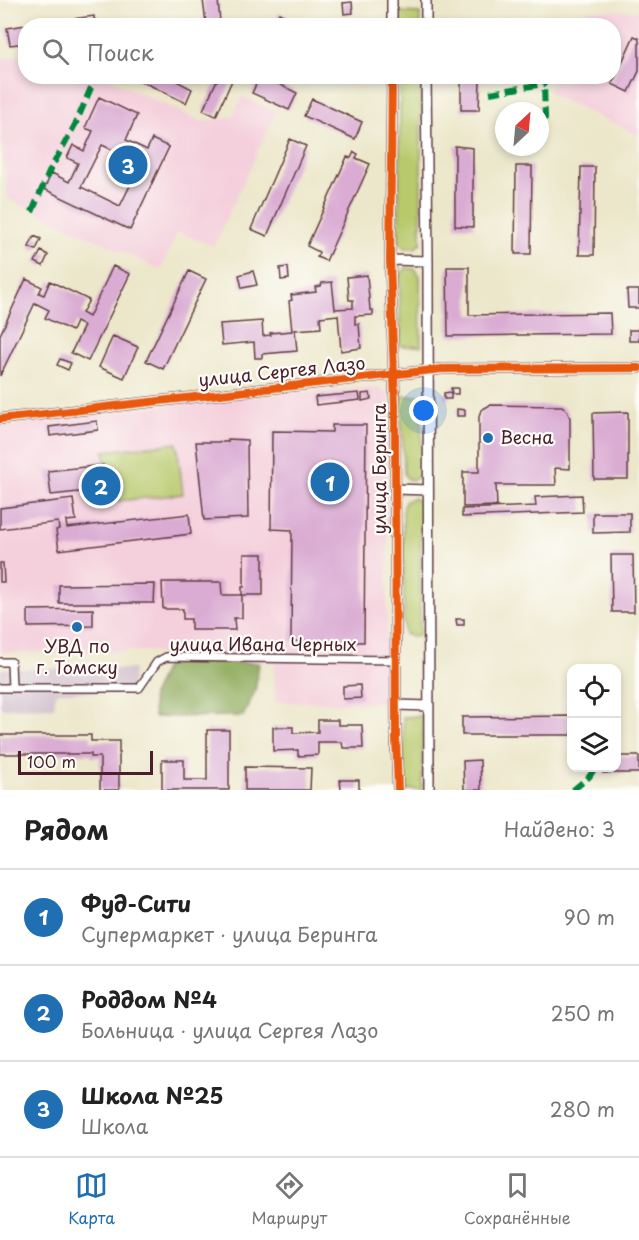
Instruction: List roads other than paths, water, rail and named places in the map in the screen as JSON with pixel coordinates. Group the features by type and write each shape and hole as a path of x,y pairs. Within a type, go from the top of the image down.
{"street":[{"path":"392,0 392,18"},
{"path":"426,0 426,18"},
{"name":"улица Беринга","path":"393,84 390,260 394,375 398,790"},
{"path":"426,84 429,790"},
{"path":"390,260 428,261"},
{"name":"улица Сергея Лазо","path":"0,419 428,370 639,368"},
{"path":"395,489 428,490"},
{"name":"улица Ивана Черных","path":"0,688 139,688 157,662 166,657 396,660"},
{"path":"0,662 11,662 12,688"},
{"path":"396,705 429,706"}],"place":[{"name":"Школа №25","path":"128,165"},
{"name":"Весна","path":"488,438"},
{"name":"Фуд-Сити","path":"330,482"},
{"name":"Роддом №4","path":"101,486"},
{"name":"УВД по г. Томску","path":"77,627"}]}
